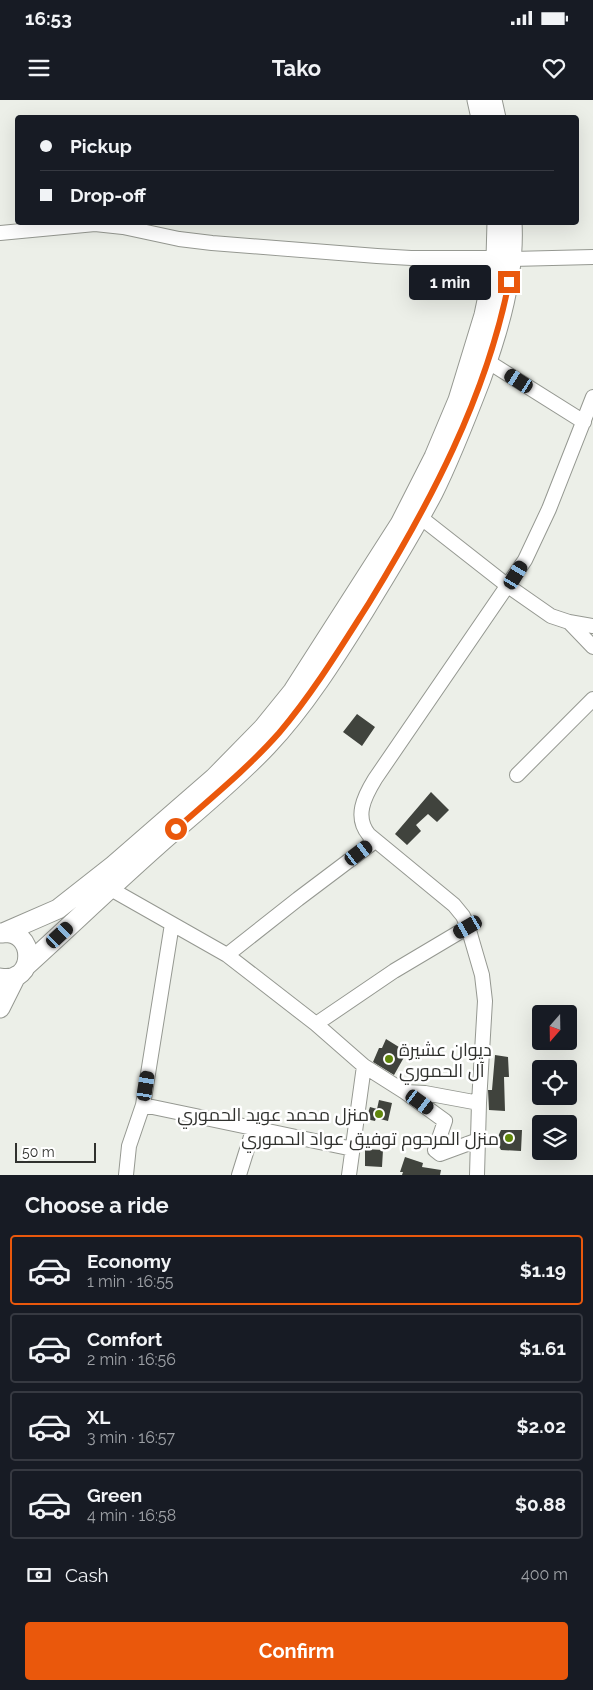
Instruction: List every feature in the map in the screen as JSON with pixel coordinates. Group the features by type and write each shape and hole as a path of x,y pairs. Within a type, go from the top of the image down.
{"main road":[{"path":"477,100 480,115"},
{"path":"492,100 495,115"},
{"path":"14,974 254,759 280,731 325,671 359,619 420,517 441,475 467,416 487,361 506,298 504,258 498,225"},
{"path":"2,933 58,909 114,865 214,778 263,728 293,691 400,524 434,457 458,400 482,325 492,282 504,258 511,225"},
{"path":"0,1008 14,974 28,953 22,940 10,933 2,933"}],"street":[{"path":"0,233 84,225"},
{"path":"104,225 192,241 394,257 593,257"},
{"path":"487,361 584,422"},
{"path":"477,1175 478,1103 486,1001 482,976 468,927 463,916 454,905 365,831 361,813 367,792 445,675 508,586 533,546 593,397"},
{"path":"420,517 508,586 551,616 568,622 593,626"},
{"path":"568,622 593,647"},
{"path":"517,775 593,698"},
{"path":"227,956 375,841"},
{"path":"109,888 227,956 316,1024 364,1066 445,1121 435,1150 438,1153 446,1153 478,1140"},
{"path":"126,1175 129,1146 143,1105 172,924"},
{"path":"316,1024 394,971 468,927"},
{"path":"349,1175 364,1066"},
{"path":"404,1092 425,1093 478,1103"},
{"path":"143,1105 254,1127 353,1150"},
{"path":"239,1175 254,1127"}],"building":[{"path":"357,714 375,727 362,746 343,732"},
{"path":"431,792 449,810 437,822 428,814 416,825 421,831 407,845 395,834"},
{"name":"ديوان عشيرة آل الحموري","path":"386,1039 407,1052 394,1075 373,1062 379,1048 382,1048"},
{"path":"495,1055 508,1057 509,1077 504,1077 505,1111 489,1110 488,1090 492,1090"},
{"name":"منزل محمد عويد الحموري","path":"379,1100 392,1103 388,1121 376,1118 375,1121 366,1119 370,1107 377,1109"},
{"name":"منزل المرحوم توفيق عواد الحموري","path":"501,1130 522,1130 521,1151 501,1150 496,1141"},
{"path":"365,1149 383,1150 382,1167 365,1166"},
{"path":"405,1157 423,1163 422,1167 441,1170 440,1175 402,1175 403,1172 400,1172"}],"place":[{"name":"ديوان عشيرة آل الحموري","path":"389,1059"},
{"name":"منزل محمد عويد الحموري","path":"379,1114"},
{"name":"منزل المرحوم توفيق عواد الحموري","path":"509,1138"}],"route":[{"path":"176,829 254,759 280,731 325,671 408,539 434,491 467,416 497,331 509,282"}]}
